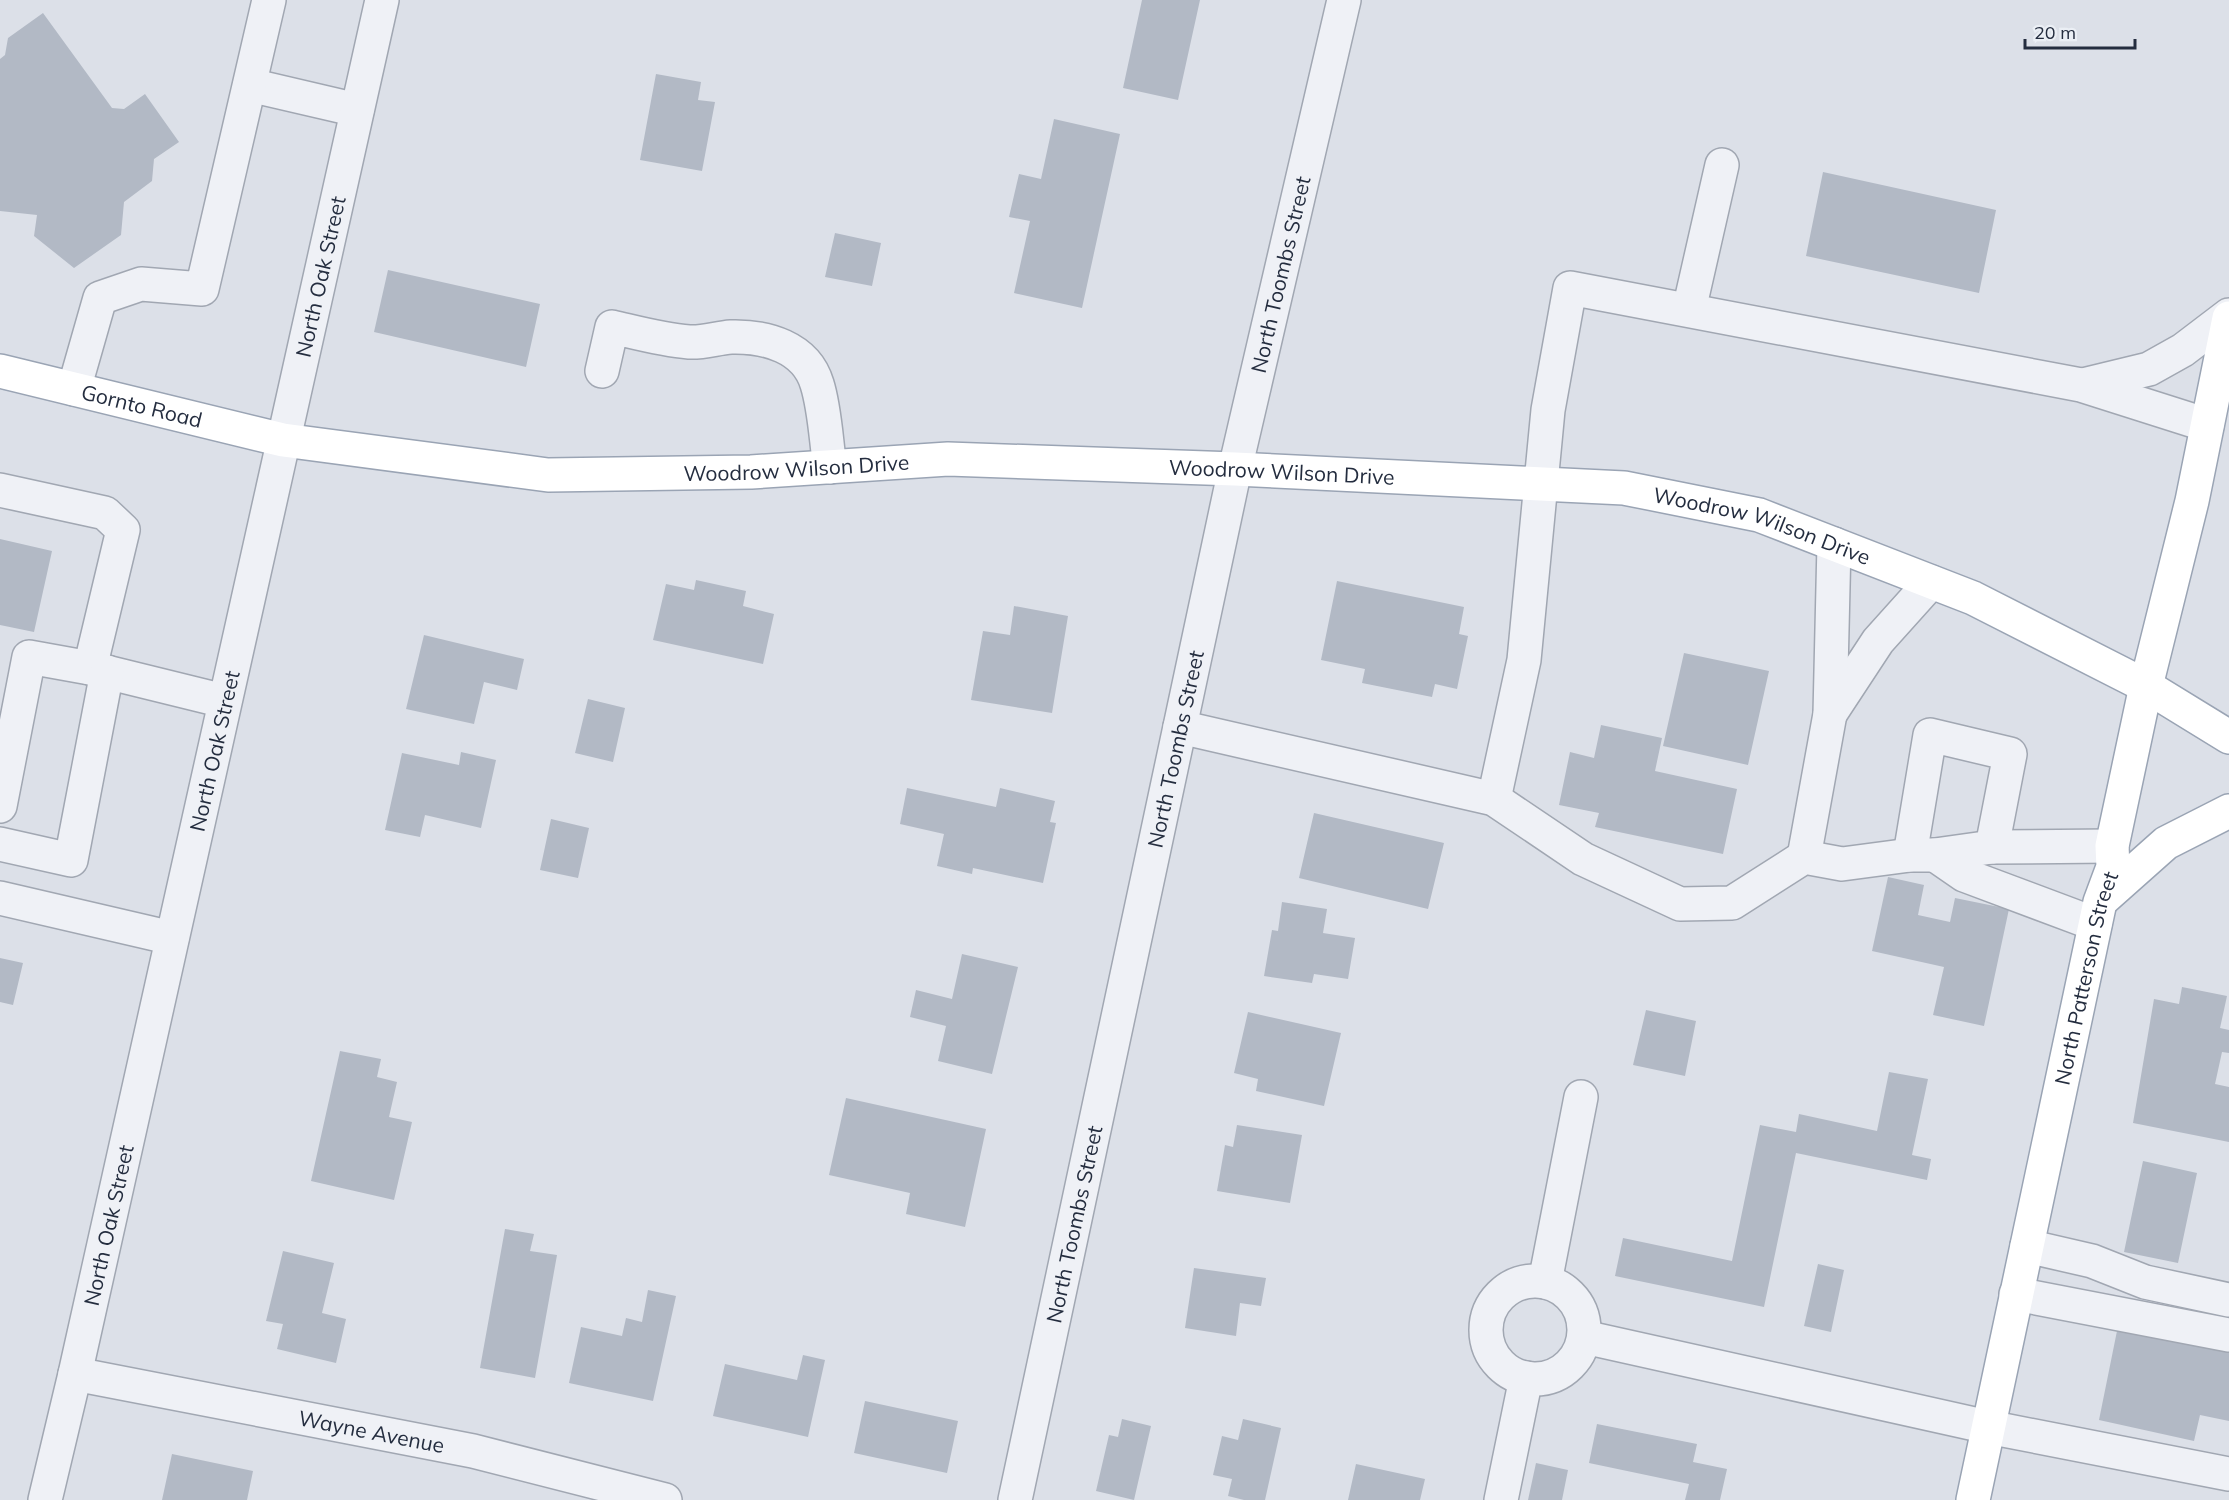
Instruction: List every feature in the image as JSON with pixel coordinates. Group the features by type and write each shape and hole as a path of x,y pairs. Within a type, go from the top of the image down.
{"main road":[{"name":"North Patterson Street","path":"1973,1500 2098,913 2113,867 2112,846 2146,686 2192,501 2229,316"},
{"name":"Gornto Road","path":"0,371 283,440"},
{"name":"Woodrow Wilson Drive","path":"283,440 548,475 751,472 948,459 1235,469 1624,488 1760,515 1973,598 2146,686 2229,737"},
{"path":"2098,913 2166,843 2229,811"}],"street":[{"path":"74,389 100,298 141,284 202,290 269,0"},
{"name":"North Oak Street","path":"45,1500 382,0"},
{"name":"North Toombs Street","path":"1015,1500 1235,469 1344,0"},
{"path":"249,85 357,110"},
{"path":"1689,310 1722,165"},
{"path":"1494,799 1524,660 1548,410 1570,288 2081,385 2207,425"},
{"path":"2081,385 2148,369 2183,350 2229,316"},
{"path":"602,371 612,327 693,342 732,337 758,339 778,344 798,355 808,365 817,384 830,467"},
{"path":"0,490 105,513 123,531 99,670 71,860 0,844"},
{"path":"1804,856 1830,714 1834,544"},
{"path":"1830,714 1878,640 1931,582"},
{"path":"0,806 29,657 99,670 224,701"},
{"path":"1180,727 1494,799 1582,859 1680,904 1732,903 1804,856 1842,864 1992,847 2112,846"},
{"path":"1922,855 1930,735 2010,754 1992,847"},
{"path":"1922,855 1964,875 2098,913"},
{"path":"0,898 172,938"},
{"path":"1545,1282 1581,1097"},
{"path":"2027,1246 2092,1261 2145,1282 2229,1300"},
{"path":"1526,1282 1545,1282 1562,1289 1576,1302 1583,1318 1584,1337 1577,1356 1564,1370 1546,1378 1526,1378 1508,1371 1494,1358 1487,1340 1486,1321 1494,1303 1508,1289 1526,1282"},
{"path":"2016,1294 2229,1335"},
{"path":"1584,1337 1988,1427 2229,1474"},
{"name":"Wayne Avenue","path":"75,1374 473,1451 665,1500"},
{"path":"1501,1500 1526,1378"}],"building":[{"path":"1142,0 1200,0 1178,100 1123,88"},
{"path":"43,13 112,108 124,109 145,94 179,142 154,159 152,181 124,202 121,235 74,268 34,236 37,215 0,211 0,59 5,55 8,38"},
{"path":"656,74 701,82 698,100 715,102 702,171 640,160"},
{"path":"1054,119 1120,134 1082,308 1014,293 1030,221 1009,217 1019,174 1041,179"},
{"path":"1823,172 1996,210 1979,293 1806,256"},
{"path":"835,233 881,243 872,286 825,277"},
{"path":"388,270 540,304 526,367 374,332"},
{"path":"0,539 52,551 34,632 0,625"},
{"path":"696,580 746,591 743,606 774,614 763,664 653,640 666,584 694,590"},
{"path":"1337,581 1464,607 1459,634 1468,636 1457,689 1435,684 1432,697 1362,683 1365,669 1321,660"},
{"path":"1014,606 1068,616 1052,713 971,700 983,631 1010,635"},
{"path":"424,635 524,659 517,690 484,682 474,724 406,709"},
{"path":"1684,653 1769,671 1748,765 1663,746"},
{"path":"588,699 625,708 613,762 575,753"},
{"path":"1601,725 1662,738 1655,771 1737,789 1723,854 1595,827 1599,813 1559,805 1570,752 1594,758"},
{"path":"461,752 496,760 481,828 425,815 420,837 385,830 402,753 459,765"},
{"path":"907,788 996,807 1000,788 1055,801 1050,822 1056,823 1043,883 973,868 972,874 937,866 944,834 900,824"},
{"path":"1314,813 1444,843 1428,909 1299,878"},
{"path":"551,819 589,828 578,878 540,870"},
{"path":"1888,877 1924,885 1918,915 1950,922 1955,898 2009,909 1984,1026 1933,1015 1944,967 1872,951"},
{"path":"1282,902 1327,909 1323,933 1355,938 1348,979 1314,974 1312,983 1264,976 1272,930 1278,931"},
{"path":"962,954 1018,967 992,1074 938,1061 946,1026 910,1017 916,990 952,999"},
{"path":"0,958 23,963 13,1005 0,1002"},
{"path":"2182,987 2227,996 2220,1028 2229,1030 2229,1053 2222,1052 2215,1084 2229,1087 2229,1142 2133,1123 2154,999 2179,1004"},
{"path":"1646,1010 1696,1021 1685,1076 1633,1065"},
{"path":"1248,1012 1341,1033 1324,1106 1256,1091 1258,1079 1234,1073"},
{"path":"340,1051 381,1059 377,1077 397,1082 389,1117 412,1122 394,1200 311,1181"},
{"path":"1889,1072 1928,1079 1912,1155 1931,1159 1927,1180 1796,1153 1764,1307 1615,1276 1623,1238 1732,1261 1760,1125 1796,1132 1799,1114 1877,1131"},
{"path":"846,1098 986,1129 965,1227 906,1214 910,1193 829,1175"},
{"path":"1237,1125 1302,1135 1290,1203 1217,1191 1225,1145 1233,1147"},
{"path":"2143,1161 2197,1173 2178,1263 2124,1252"},
{"path":"505,1229 534,1234 530,1251 557,1255 535,1378 480,1368"},
{"path":"283,1251 334,1263 322,1313 346,1319 336,1363 277,1349 283,1324 266,1321"},
{"path":"1818,1264 1844,1270 1831,1332 1804,1326"},
{"path":"1194,1268 1266,1278 1261,1306 1240,1303 1236,1336 1185,1328"},
{"path":"648,1290 676,1296 653,1401 569,1383 581,1327 622,1336 626,1318 642,1322"},
{"path":"2118,1326 2229,1349 2229,1421 2200,1415 2194,1441 2099,1420"},
{"path":"803,1355 825,1360 808,1437 713,1416 725,1364 797,1380"},
{"path":"865,1401 958,1421 947,1473 854,1453"},
{"path":"1122,1419 1151,1426 1134,1500 1096,1491 1109,1435 1118,1437"},
{"path":"1243,1419 1281,1428 1265,1500 1244,1500 1228,1496 1232,1479 1213,1475 1222,1436 1238,1440"},
{"path":"1597,1424 1697,1444 1693,1462 1727,1469 1720,1500 1685,1500 1689,1484 1589,1463"},
{"path":"172,1454 253,1471 247,1500 162,1500"},
{"path":"1536,1463 1568,1470 1562,1500 1528,1500"},
{"path":"1356,1464 1425,1479 1420,1500 1348,1500"}]}
